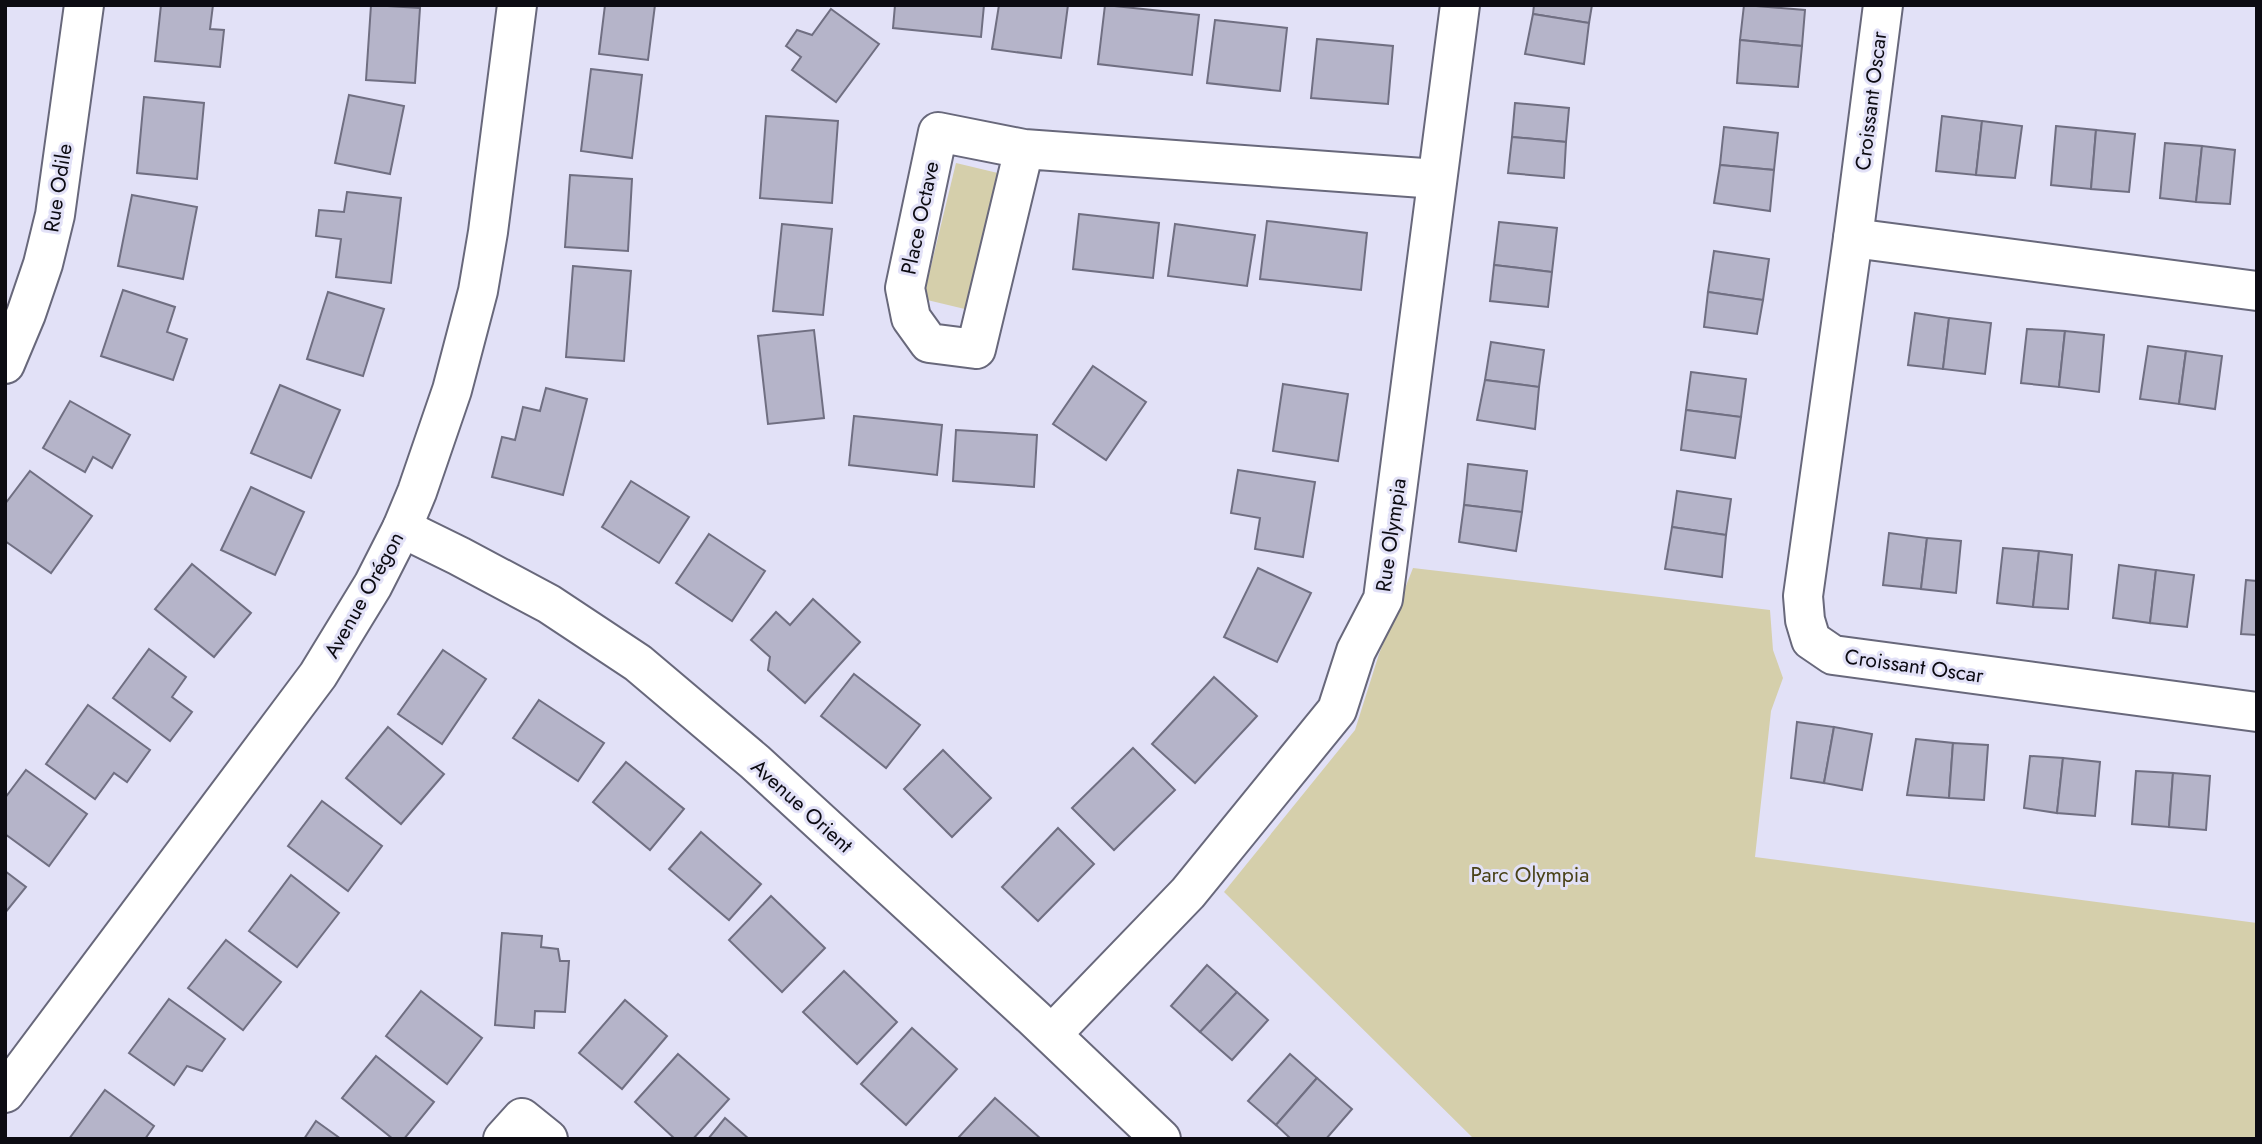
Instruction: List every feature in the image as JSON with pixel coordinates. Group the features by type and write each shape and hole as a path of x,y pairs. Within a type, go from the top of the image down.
{"street":[{"name":"Rue Odile","path":"5,364 39,276 55,215 84,5"},
{"name":"Avenue Orégon","path":"5,1093 318,676 373,585 401,528 421,481 452,390 478,291 517,5"},
{"name":"Rue Olympia","path":"1052,1034 1188,893 1337,710 1356,651 1383,599 1460,5"},
{"name":"Croissant Oscar","path":"1883,5 1803,596 1805,620 1811,640 1833,655 2257,712"},
{"name":"Place Octave","path":"1024,149 976,349 929,343 911,318 905,288 938,132 1024,149 1437,179"},
{"path":"1853,238 2257,291"},
{"name":"Avenue Orient","path":"401,528 549,604 638,663 765,772 1052,1034 1161,1139"},
{"path":"503,1139 522,1118 548,1139"}],"green space":[{"path":"956,163 1002,174 969,310 923,299"},
{"name":"Parc Olympia","path":"1413,568 1770,610 1773,650 1783,678 1771,711 1755,857 2257,923 2257,1139 1474,1139 1224,892 1355,730 1379,654"}],"building":[{"path":"161,5 213,5 210,29 224,30 220,67 155,61"},
{"path":"371,5 420,8 415,83 366,80"},
{"path":"605,5 655,5 648,60 599,54"},
{"path":"895,5 984,5 981,37 893,28"},
{"path":"999,5 1068,5 1061,58 992,49"},
{"path":"1105,5 1199,15 1192,75 1098,64"},
{"path":"1534,5 1592,5 1589,23 1533,14"},
{"path":"1744,5 1805,10 1802,46 1740,40"},
{"path":"831,9 879,44 836,102 792,70 801,57 786,46 797,30 812,35"},
{"path":"1533,14 1589,23 1584,64 1525,54"},
{"path":"1215,20 1287,28 1280,91 1207,83"},
{"path":"1317,39 1393,46 1388,104 1311,98"},
{"path":"1740,40 1802,46 1798,87 1737,83"},
{"path":"591,69 642,75 632,158 581,151"},
{"path":"349,95 404,106 390,174 335,163"},
{"path":"144,97 204,103 197,179 137,173"},
{"path":"1515,103 1569,108 1566,142 1512,137"},
{"path":"766,116 838,121 832,203 760,198"},
{"path":"1942,116 1982,121 1976,175 1936,171"},
{"path":"1982,121 2022,126 2015,178 1976,175"},
{"path":"2056,126 2096,130 2091,189 2051,185"},
{"path":"1724,127 1778,133 1774,170 1720,165"},
{"path":"2096,130 2135,134 2129,192 2091,189"},
{"path":"1512,137 1566,142 1564,178 1508,173"},
{"path":"2165,143 2202,146 2196,202 2160,198"},
{"path":"2202,146 2235,150 2230,204 2196,202"},
{"path":"1720,165 1774,170 1770,211 1714,203"},
{"path":"570,175 632,179 628,251 565,247"},
{"path":"347,192 401,198 391,283 336,277 341,239 316,236 319,210 344,212"},
{"path":"132,195 197,207 183,279 118,266"},
{"path":"1079,214 1159,223 1153,278 1073,269"},
{"path":"1267,221 1367,233 1361,290 1260,279"},
{"path":"1499,222 1557,228 1552,272 1494,265"},
{"path":"782,224 832,229 823,315 773,311"},
{"path":"1175,224 1255,235 1247,286 1168,276"},
{"path":"1714,251 1769,259 1763,300 1708,292"},
{"path":"1494,265 1552,272 1548,307 1490,301"},
{"path":"573,266 631,271 624,361 566,357"},
{"path":"123,290 175,307 167,332 187,339 173,380 101,356"},
{"path":"328,292 384,309 363,376 307,359"},
{"path":"1708,292 1763,300 1757,334 1704,327"},
{"path":"1915,313 1949,318 1943,369 1908,365"},
{"path":"1949,318 1991,323 1985,374 1943,369"},
{"path":"2027,329 2065,331 2059,387 2021,383"},
{"path":"814,330 824,418 768,424 758,336"},
{"path":"2065,331 2104,335 2099,392 2059,387"},
{"path":"1491,342 1544,350 1539,387 1485,380"},
{"path":"2148,346 2186,351 2179,404 2140,399"},
{"path":"2186,351 2222,356 2215,409 2179,404"},
{"path":"1093,366 1146,402 1106,460 1053,424"},
{"path":"1691,372 1746,379 1741,417 1686,410"},
{"path":"1485,380 1539,387 1535,429 1477,420"},
{"path":"1283,384 1348,394 1338,461 1273,451"},
{"path":"280,385 340,410 311,478 251,453"},
{"path":"546,388 587,399 563,495 492,477 502,437 515,440 523,407 540,411"},
{"path":"70,401 130,435 112,468 93,457 85,472 43,448"},
{"path":"1686,410 1741,417 1735,458 1681,450"},
{"path":"854,416 942,425 937,475 849,465"},
{"path":"956,430 1037,435 1034,487 953,481"},
{"path":"1468,464 1527,471 1522,512 1464,505"},
{"path":"1238,470 1315,482 1303,557 1255,549 1260,518 1231,513"},
{"path":"30,471 92,516 51,573 5,541 5,504"},
{"path":"631,481 689,517 659,563 602,527"},
{"path":"251,487 304,512 275,575 221,550"},
{"path":"1677,491 1731,499 1726,535 1672,527"},
{"path":"1464,505 1522,512 1516,551 1459,542"},
{"path":"1672,527 1726,535 1722,577 1665,569"},
{"path":"1889,533 1927,538 1921,589 1883,585"},
{"path":"709,534 765,571 732,621 676,583"},
{"path":"1927,538 1961,541 1956,593 1921,589"},
{"path":"2003,548 2039,551 2033,607 1997,603"},
{"path":"2039,551 2072,555 2068,609 2033,607"},
{"path":"192,564 251,613 214,657 155,609"},
{"path":"2119,565 2156,570 2150,623 2113,618"},
{"path":"1258,568 1311,593 1277,662 1224,637"},
{"path":"2156,570 2194,575 2187,627 2150,623"},
{"path":"2246,580 2257,581 2257,635 2241,634"},
{"path":"813,599 860,642 805,703 768,670 770,657 751,640 776,612 790,625"},
{"path":"149,649 186,677 172,697 192,712 170,741 113,698"},
{"path":"443,650 486,679 442,744 398,714"},
{"path":"854,674 920,725 886,768 821,716"},
{"path":"1214,677 1257,716 1195,783 1152,744"},
{"path":"539,700 604,743 578,781 513,738"},
{"path":"88,705 150,750 127,782 114,773 95,799 46,764"},
{"path":"1797,722 1834,727 1824,783 1791,778"},
{"path":"388,727 444,774 401,824 346,778"},
{"path":"1834,727 1872,734 1862,790 1824,783"},
{"path":"1916,739 1953,743 1949,798 1907,795"},
{"path":"1953,743 1988,745 1984,800 1949,798"},
{"path":"1133,748 1175,790 1114,850 1072,808"},
{"path":"943,750 991,798 952,837 904,789"},
{"path":"2030,756 2063,758 2057,813 2024,808"},
{"path":"2063,758 2100,762 2095,816 2057,813"},
{"path":"626,762 684,809 650,850 593,802"},
{"path":"26,770 87,814 49,866 5,834 5,798"},
{"path":"2136,771 2173,773 2169,827 2132,824"},
{"path":"2173,773 2210,776 2206,830 2169,827"},
{"path":"322,801 382,846 348,891 288,846"},
{"path":"1058,828 1094,864 1038,921 1002,887"},
{"path":"701,832 761,884 729,920 669,869"},
{"path":"5,871 26,887 5,913"},
{"path":"291,875 339,913 297,967 249,931"},
{"path":"771,896 825,948 782,992 729,940"},
{"path":"502,933 542,936 541,947 558,949 560,961 569,961 565,1012 535,1011 534,1028 495,1025"},
{"path":"226,940 281,982 243,1030 188,988"},
{"path":"1207,965 1237,992 1200,1032 1171,1006"},
{"path":"844,971 897,1022 857,1064 803,1012"},
{"path":"421,991 482,1038 447,1084 386,1036"},
{"path":"1237,992 1268,1020 1232,1060 1200,1032"},
{"path":"169,999 225,1039 202,1071 187,1066 174,1085 129,1053"},
{"path":"625,1000 667,1036 622,1089 579,1053"},
{"path":"912,1028 957,1069 906,1125 861,1084"},
{"path":"678,1054 729,1099 693,1139 675,1139 635,1102"},
{"path":"1290,1054 1317,1078 1276,1125 1248,1101"},
{"path":"376,1056 434,1102 404,1139 393,1139 342,1098"},
{"path":"1317,1078 1352,1109 1326,1139 1291,1139 1276,1125"},
{"path":"105,1090 154,1126 145,1139 69,1139"},
{"path":"995,1098 1041,1139 958,1138"},
{"path":"725,1118 749,1139 708,1139"},
{"path":"316,1121 341,1139 304,1139"}]}
